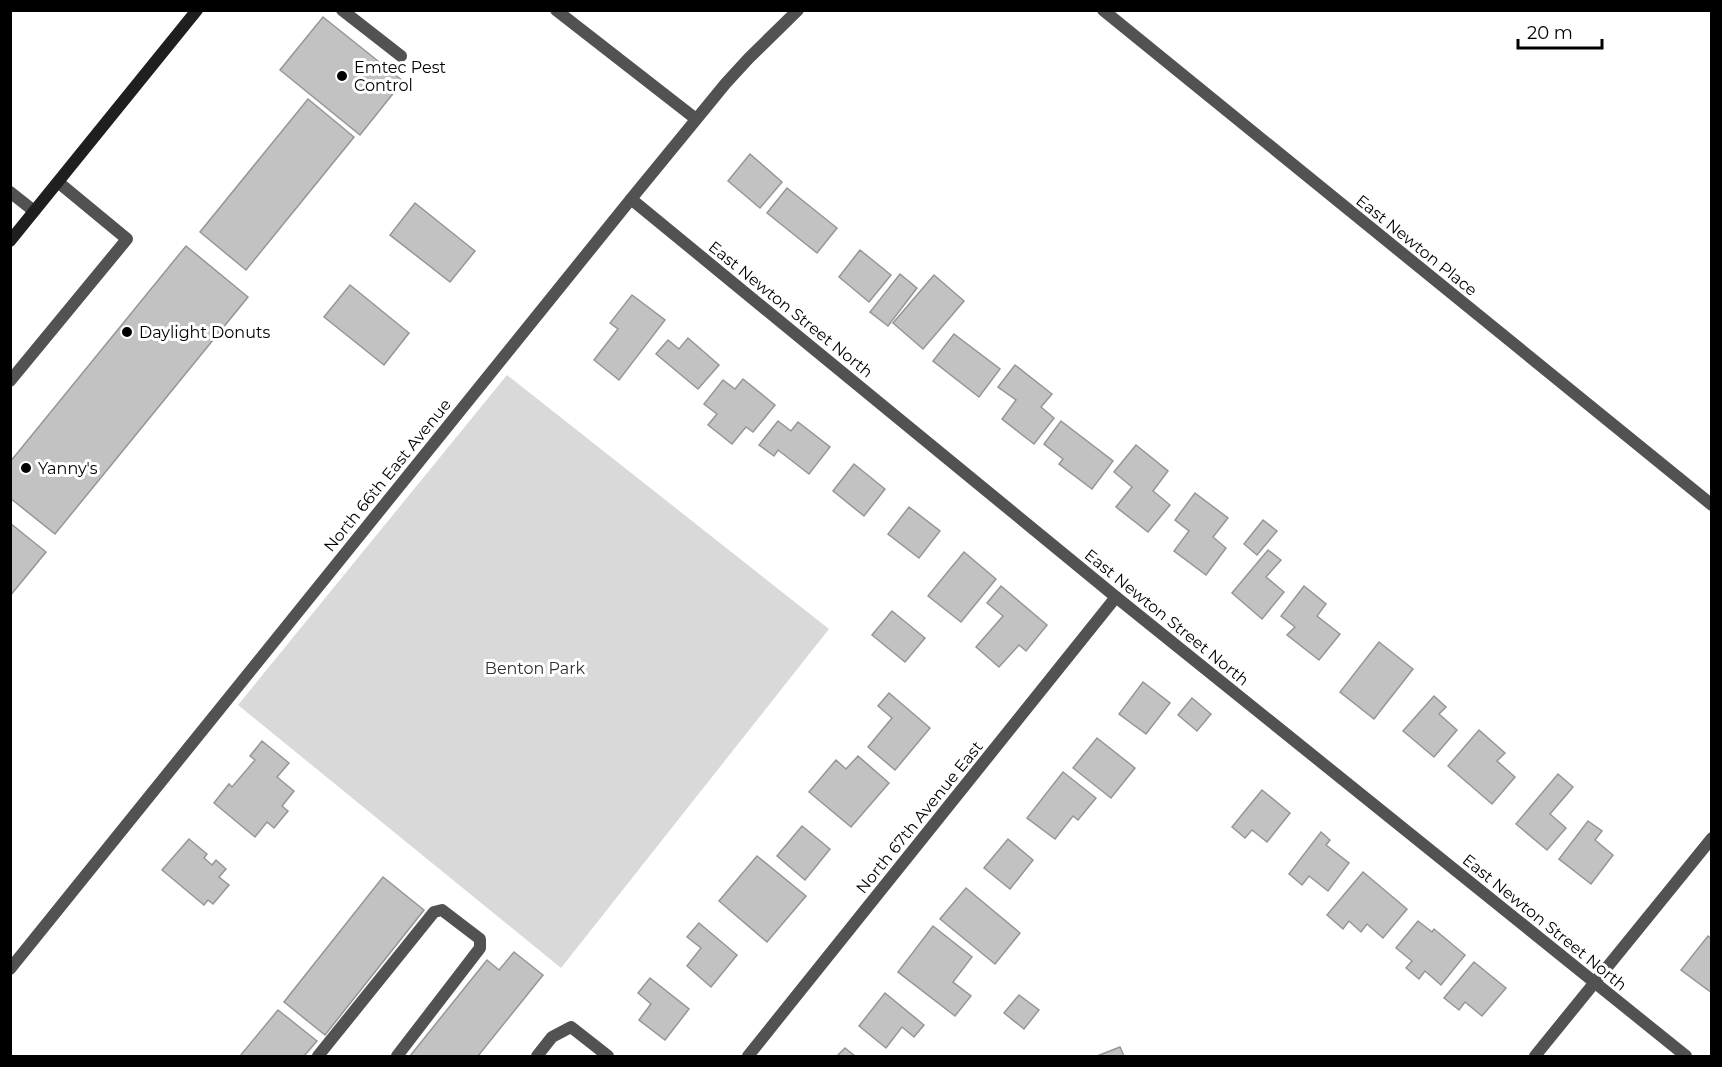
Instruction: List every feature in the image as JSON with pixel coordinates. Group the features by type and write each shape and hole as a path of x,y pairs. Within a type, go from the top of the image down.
{"main road":[{"path":"10,241 197,10"}],"street":[{"path":"342,10 400,56"},
{"path":"556,10 696,119"},
{"name":"North 66th East Avenue","path":"10,969 696,119 749,58 798,10"},
{"name":"East Newton Place","path":"1102,10 1712,505"},
{"path":"10,381 128,238 58,182"},
{"path":"10,192 34,212"},
{"name":"East Newton Street North","path":"631,199 1116,597 1686,1056"},
{"name":"North 67th Avenue East","path":"748,1056 1116,597"},
{"path":"1535,1056 1712,838"},
{"path":"318,1056 434,912 442,910 480,939 480,948 397,1056"},
{"path":"537,1056 552,1037 572,1027 608,1056"}],"green space":[{"name":"Benton Park","path":"507,375 829,629 561,968 238,705"}],"building":[{"name":"Emtec Pest Control","path":"323,17 403,81 360,135 280,70"},
{"path":"308,99 354,137 246,270 200,232"},
{"path":"750,154 782,182 760,208 728,181"},
{"path":"787,188 837,228 817,253 767,213"},
{"path":"415,203 475,251 450,282 390,235"},
{"path":"186,246 248,297 55,534 10,498 10,462"},
{"path":"860,250 891,275 869,302 839,277"},
{"path":"900,274 917,288 888,326 870,312"},
{"path":"934,275 964,301 923,349 893,323"},
{"path":"350,285 409,333 384,365 324,317"},
{"path":"632,295 665,320 619,380 594,360 618,329 610,323"},
{"path":"954,334 1000,369 979,397 933,361"},
{"path":"688,338 719,365 698,389 656,354 668,340 679,349"},
{"path":"1015,365 1052,394 1041,407 1054,418 1034,444 1002,419 1016,400 998,387"},
{"path":"743,379 775,405 753,432 746,427 732,444 708,425 717,414 704,404 723,380 735,389"},
{"path":"778,421 791,431 798,422 830,447 809,474 778,450 774,456 759,445"},
{"path":"1061,421 1113,461 1092,489 1059,464 1063,459 1044,444"},
{"path":"1136,445 1168,471 1153,491 1170,505 1148,532 1116,507 1132,487 1114,472"},
{"path":"854,464 885,489 864,516 833,491"},
{"path":"1195,493 1228,518 1213,537 1226,548 1206,575 1174,551 1189,531 1175,520"},
{"path":"909,507 940,531 919,558 888,534"},
{"path":"1263,520 1277,531 1257,555 1244,544"},
{"path":"10,523 46,552 10,596"},
{"path":"1268,550 1281,560 1266,577 1284,592 1262,619 1232,593"},
{"path":"964,552 996,579 961,622 928,596"},
{"path":"1001,586 1047,625 1026,651 1019,645 999,667 976,647 1003,616 987,603"},
{"path":"1304,586 1326,604 1317,616 1340,634 1319,660 1287,635 1295,627 1281,616"},
{"path":"892,611 925,638 905,662 872,635"},
{"path":"1379,642 1413,669 1374,719 1340,692"},
{"path":"1143,682 1170,703 1146,734 1119,714"},
{"path":"889,693 930,728 895,770 868,747 892,718 878,706"},
{"path":"1434,696 1446,707 1439,714 1457,730 1434,757 1403,731"},
{"path":"1192,698 1211,714 1197,731 1178,715"},
{"path":"1479,730 1505,753 1497,761 1515,777 1492,804 1448,766"},
{"path":"1097,738 1135,768 1111,798 1073,768"},
{"path":"262,741 289,763 277,777 294,791 282,806 288,811 274,828 267,822 255,837 214,803 229,784 232,787 255,760 250,756"},
{"path":"858,756 889,783 851,827 809,792 836,760 846,769"},
{"path":"1063,772 1096,798 1078,820 1073,816 1055,839 1027,818"},
{"path":"1558,774 1573,787 1550,814 1566,828 1547,850 1516,824"},
{"path":"1262,790 1290,813 1267,842 1252,830 1245,838 1232,827"},
{"path":"1588,821 1602,831 1595,840 1613,855 1591,884 1559,859"},
{"path":"802,826 830,849 805,880 777,856"},
{"path":"1321,832 1330,840 1326,845 1349,863 1328,891 1309,876 1302,885 1289,874"},
{"path":"189,839 207,854 204,858 212,865 216,860 226,869 219,877 229,885 213,904 208,900 204,905 162,870"},
{"path":"1008,839 1033,860 1010,889 984,868"},
{"path":"757,856 806,896 767,942 719,901"},
{"path":"1363,872 1407,909 1383,938 1367,924 1361,932 1349,921 1343,929 1327,915"},
{"path":"383,877 424,910 325,1035 284,1002"},
{"path":"966,888 1020,933 995,964 940,919"},
{"path":"1418,921 1432,932 1434,929 1465,955 1441,985 1425,971 1419,979 1406,968 1412,961 1396,948"},
{"path":"699,923 737,955 711,987 687,966 701,948 687,937"},
{"path":"933,926 972,957 953,982 971,996 955,1016 898,972"},
{"path":"1708,936 1712,939 1712,993 1681,970"},
{"path":"514,952 543,975 478,1056 410,1056 487,960 499,970"},
{"path":"1474,962 1506,988 1482,1016 1465,1002 1459,1010 1444,998"},
{"path":"650,978 689,1009 665,1040 639,1020 651,1004 638,993"},
{"path":"885,993 924,1025 914,1037 902,1027 886,1048 859,1026"},
{"path":"1019,995 1039,1010 1024,1029 1004,1013"},
{"path":"278,1010 317,1041 304,1056 240,1056"},
{"path":"1120,1047 1124,1056 1097,1056"},
{"path":"845,1048 855,1056 837,1056"}],"place":[{"name":"Emtec Pest Control","path":"342,76"},
{"name":"Daylight Donuts","path":"127,332"},
{"name":"Yanny's","path":"26,468"}]}
